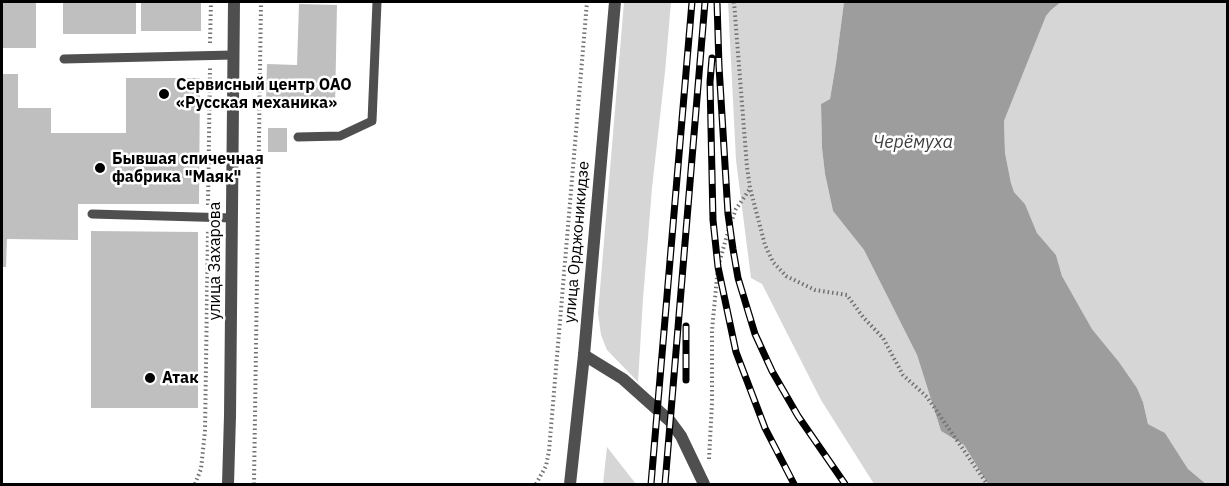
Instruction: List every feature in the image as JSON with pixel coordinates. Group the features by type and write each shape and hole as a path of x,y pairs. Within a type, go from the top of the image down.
{"street":[{"name":"улица Захарова","path":"228,484 234,2"},
{"name":"улица Орджоникидзе","path":"570,484 584,355 615,2"},
{"path":"584,355 623,379 670,421 681,436 704,484"}],"lane":[{"path":"298,137 340,136 372,121 377,2"},
{"path":"64,59 234,55"},
{"path":"92,214 232,218"}],"path":[{"path":"195,484 201,469 205,431 211,2"},
{"path":"254,484 261,2"},
{"path":"536,484 546,466 549,451 588,2"},
{"path":"734,2 750,188 765,245 773,262 786,276 815,290 847,295 863,317 883,338 903,375 927,397 987,484"},
{"path":"709,464 712,330 718,267 736,210 750,188"}],"shaded area":[{"path":"624,2 671,2 652,188 638,382 607,350 601,335 598,313"},
{"path":"728,2 844,2 830,99 821,104 822,148 833,211 864,250 917,355 941,431 964,445 988,484 874,484 821,400 762,284 751,278 736,160"},
{"path":"1061,2 1227,2 1227,484 1206,484 1188,469 1165,433 1148,424 1137,388 1092,329 1062,276 1056,255 1037,233 1025,204 1014,192 1005,153 1004,121 1046,16"},
{"path":"607,447 636,484 603,484"}],"water":[{"name":"Черёмуха","path":"844,2 1061,2 1046,16 1004,121 1005,153 1011,183 1014,192 1025,204 1037,233 1056,255 1062,276 1092,329 1137,388 1148,424 1165,433 1188,469 1206,484 988,484 964,445 941,431 917,355 864,250 833,211 822,148 821,104 830,99"}],"building":[{"path":"2,2 36,2 36,48 2,48"},
{"path":"63,2 136,2 136,34 63,34"},
{"path":"141,2 201,2 201,31 141,31"},
{"path":"299,4 337,5 335,107 266,106 267,64 297,65"},
{"name":"Бывшая спичечная фабрика \"Маяк\"","path":"2,74 18,74 18,108 51,108 51,133 126,133 126,78 200,78 199,204 78,204 78,240 7,239 6,267 2,267"},
{"path":"268,128 287,128 287,152 268,152"},
{"path":"91,231 198,232 198,408 91,408"}],"railway":[{"path":"651,484 692,2"},
{"path":"665,484 705,2"},
{"path":"717,2 728,214 738,278 755,334 772,371 798,416 845,484"},
{"path":"712,58 710,82 713,220 718,267 736,352 765,428 794,484"},
{"path":"686,326 686,380"}],"place":[{"name":"Сервисный центр ОАО «Русская механика»","path":"164,94"},
{"name":"Бывшая спичечная фабрика \"Маяк\"","path":"100,168"},
{"name":"Атак","path":"150,378"}]}
